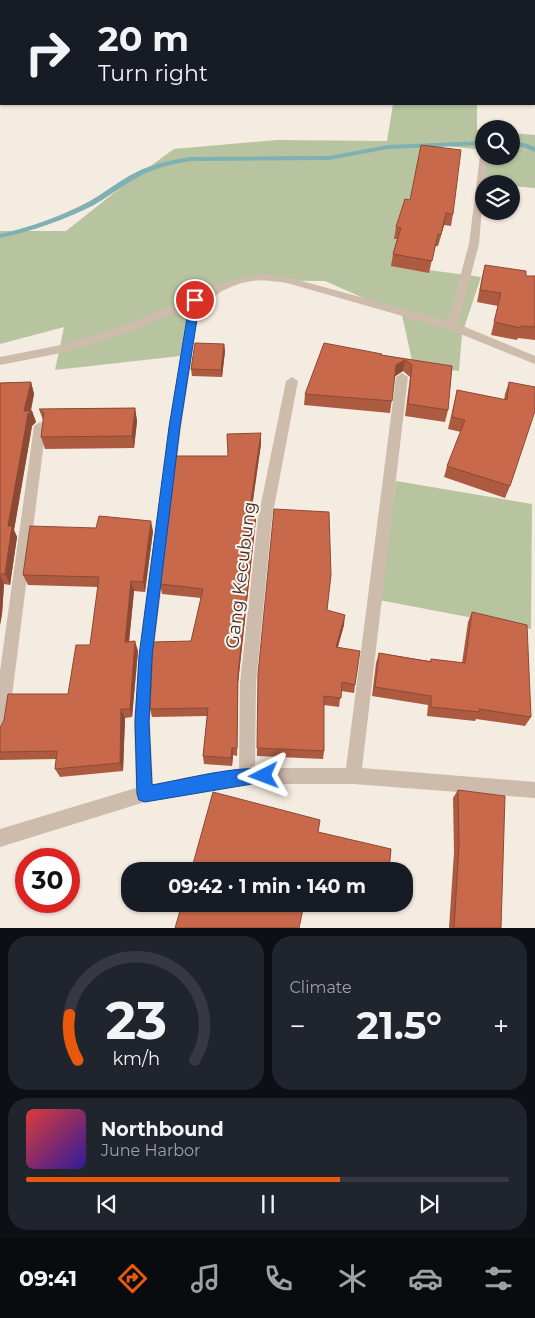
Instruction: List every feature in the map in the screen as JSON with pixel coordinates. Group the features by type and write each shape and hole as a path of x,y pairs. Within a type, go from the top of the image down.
{"street":[{"path":"452,326 474,244 483,165"},
{"path":"0,361 62,348 116,332 195,300 224,286 242,280 259,278 287,280 452,326 535,360"},
{"path":"145,794 142,722 146,656 175,427 195,300"},
{"path":"353,776 402,378"},
{"name":"Gang Kecubung","path":"247,776 248,683 265,518 292,381"},
{"path":"0,728 40,426"},
{"path":"0,838 145,794 247,776 353,776 535,790"}],"green space":[{"path":"393,105 477,105 475,149 428,144 406,267 481,277 462,334 459,371 413,365 402,315 325,281 235,280 192,315 180,356 55,370 64,327 0,344 0,231 66,231 174,149 277,140 387,141"},
{"path":"520,134 535,135 535,188 520,187 520,175 485,175 486,165 520,165"},
{"path":"396,481 532,504 531,629 379,600"}],"building":[{"path":"421,145 461,150 453,214 446,213 441,234 438,234 432,261 393,254 401,228 396,227 405,199 410,200"},
{"path":"485,265 526,271 526,276 535,276 535,327 521,326 521,328 494,322 501,293 480,290"},
{"path":"195,343 224,344 221,370 191,369"},
{"path":"324,343 381,355 452,366 448,410 408,404 412,365 405,360 396,365 392,401 305,394"},
{"path":"31,382 24,411 32,411 28,414 8,526 12,526 5,574 0,574 0,383"},
{"path":"509,382 535,387 535,411 510,486 447,466 465,420 452,417 457,390 507,400"},
{"path":"135,408 132,436 41,437 44,413 39,409"},
{"path":"261,433 250,508 256,508 238,674 237,748 232,748 231,758 203,756 208,708 150,709 153,642 191,641 203,589 160,584 176,456 228,456 227,434"},
{"path":"274,509 329,512 331,575 327,610 345,615 336,647 360,651 355,685 342,682 341,698 324,696 324,751 257,748 258,674"},
{"path":"99,516 151,521 143,582 131,581 125,642 135,641 130,709 121,709 120,763 55,769 57,751 0,752 0,727 4,720 8,694 68,694 76,645 90,645 99,577 23,575 30,526 96,528"},
{"path":"472,612 527,625 531,717 479,709 480,712 431,707 431,696 375,687 379,653 431,662 431,659 465,663"},
{"path":"458,790 505,796 501,928 454,928 459,845"},
{"path":"213,792 320,820 318,832 391,849 390,862 194,862"},
{"path":"180,912 302,912 299,928 175,928"}],"waterway":[{"path":"0,236 67,215 92,203 136,175 177,161 191,159 329,158 388,147 475,143"},
{"path":"520,145 535,150"}],"route":[{"path":"195,300 154,578 146,656 142,722 145,794 247,776 264,776"}]}
